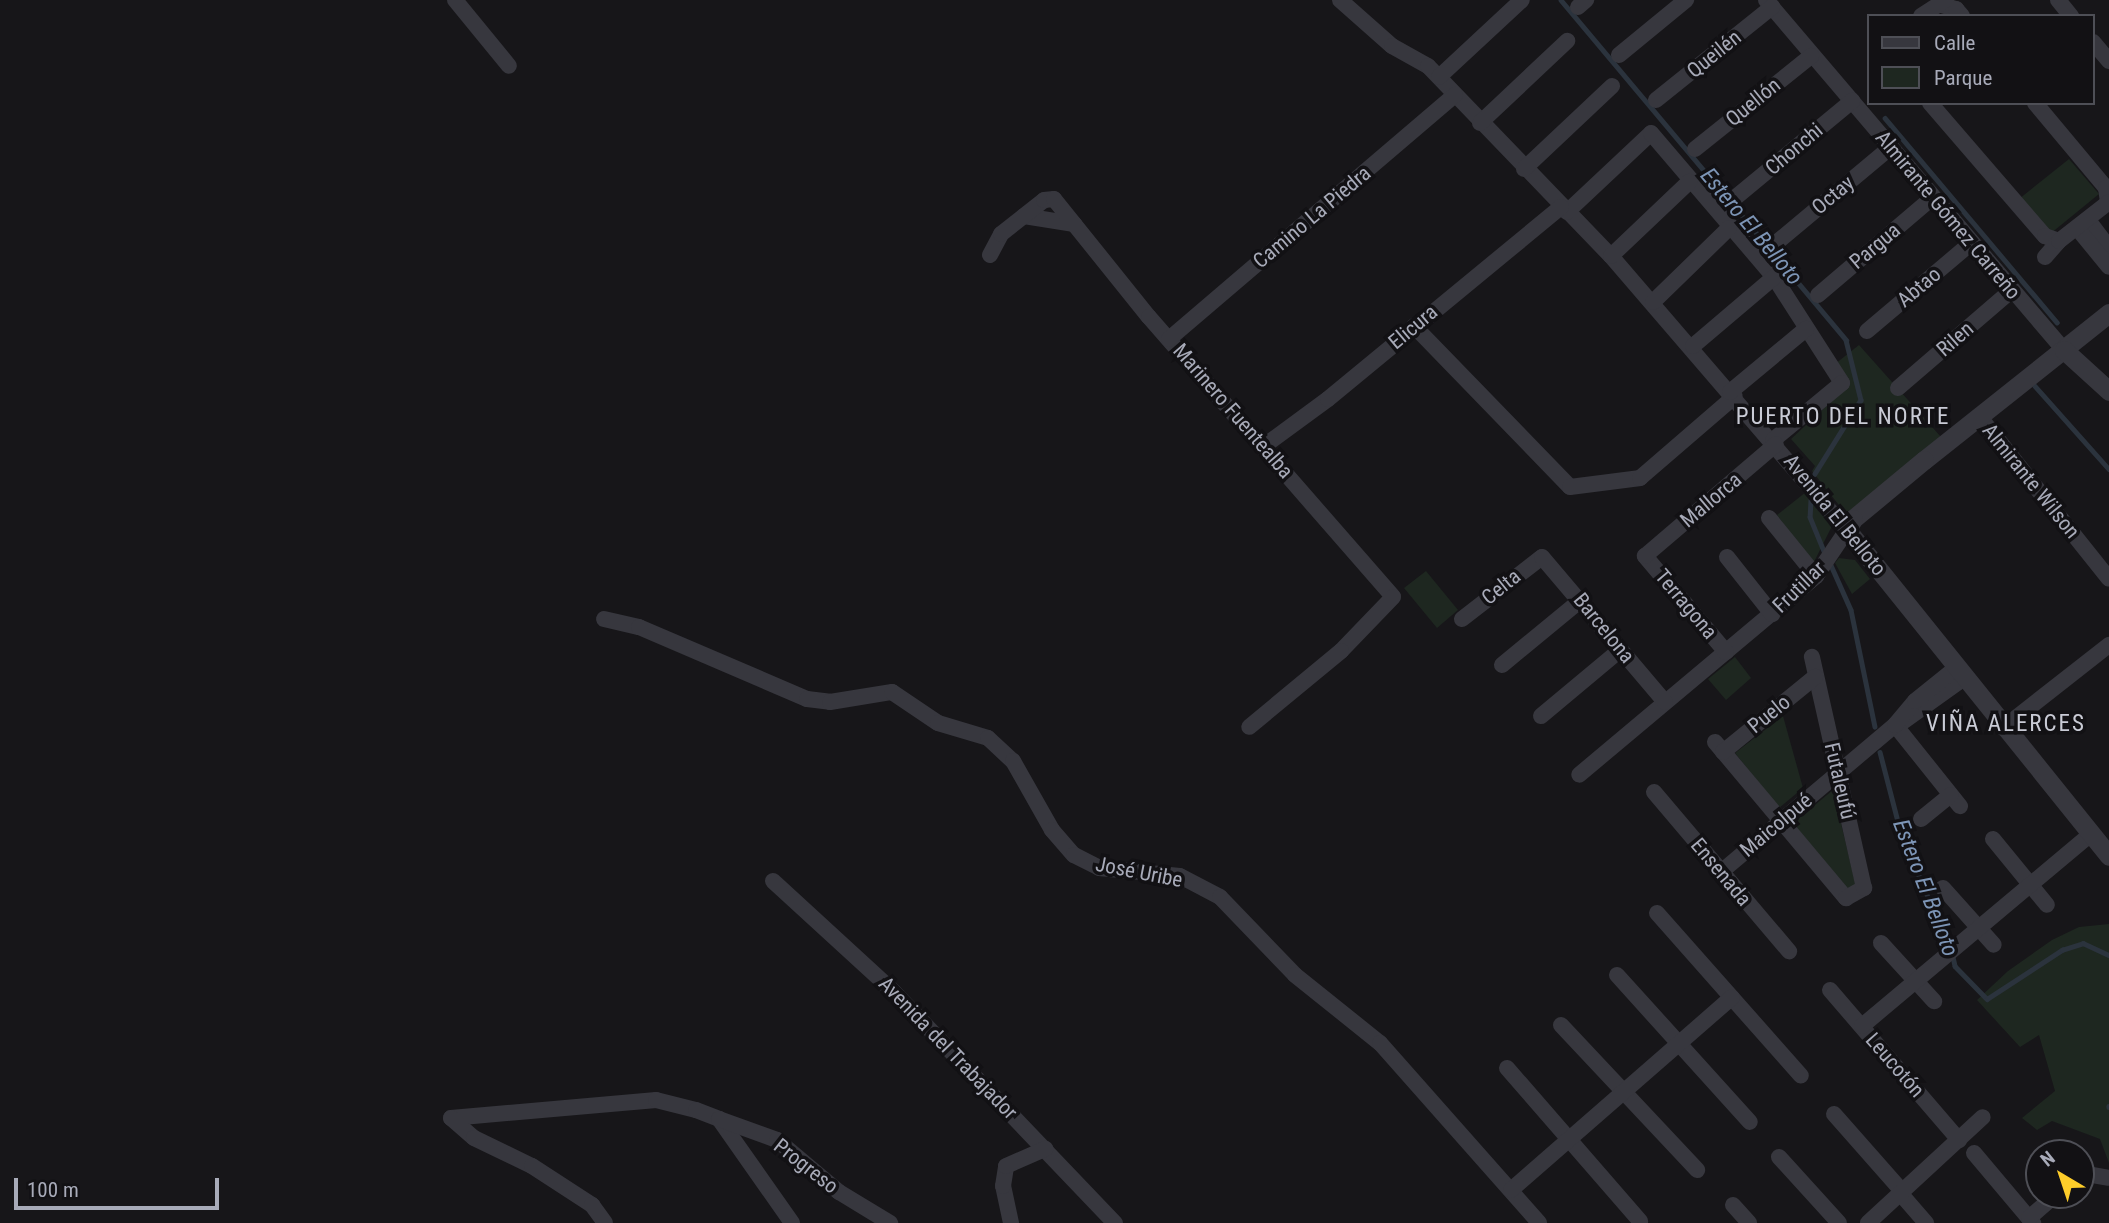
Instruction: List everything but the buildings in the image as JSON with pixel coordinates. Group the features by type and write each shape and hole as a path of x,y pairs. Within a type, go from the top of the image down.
{"street":[{"path":"455,0 509,66"},
{"path":"1340,0 1392,46 1433,72 1522,0"},
{"path":"1619,55 1686,0"},
{"path":"2058,0 2069,14"},
{"path":"1923,14 1943,2 1960,14"},
{"name":"Almirante Gómez Carreño","path":"1769,4 2012,290 2064,349 2109,391"},
{"name":"Queilén","path":"1656,100 1769,4"},
{"path":"1480,123 1567,41"},
{"path":"2095,44 2109,61"},
{"name":"Quellón","path":"1695,149 1811,56"},
{"name":"Avenida El Belloto","path":"1433,72 1611,256 1693,346 1847,530 2109,856"},
{"path":"1524,169 1612,86"},
{"name":"Camino La Piedra","path":"1169,339 1455,96"},
{"name":"Chonchi","path":"1736,197 1852,101"},
{"path":"1932,105 2045,236 2059,241"},
{"path":"2037,105 2106,188 2108,202 2059,241 2045,257"},
{"name":"Elicura","path":"1264,446 1564,210 1651,133 1689,182"},
{"name":"Octay","path":"1776,243 1891,147"},
{"path":"1414,326 1570,486 1640,478 1806,330 1799,310 1774,276 1689,182 1611,256"},
{"name":"Pargua","path":"1818,295 1932,198"},
{"name":"Marinero Fuentealba","path":"990,255 1001,234 1044,200 1054,199 1169,339 1393,597 1342,651 1249,727"},
{"path":"2082,224 2109,248"},
{"path":"2082,224 2109,267"},
{"path":"1653,302 1729,228"},
{"name":"Abtao","path":"1867,331 1971,243"},
{"path":"1693,346 1774,276"},
{"name":"Rilen","path":"1898,388 2012,290"},
{"name":"Frutillar","path":"1579,775 1772,614 1824,566 1853,519 2109,313"},
{"name":"Mallorca","path":"1645,556 1842,383 1806,330"},
{"name":"Almirante Wilson","path":"1979,416 2109,579"},
{"path":"1769,518 1824,566"},
{"name":"Barcelona","path":"1541,556 1581,599 1665,702"},
{"name":"Celta","path":"1462,619 1541,556"},
{"name":"Terragona","path":"1645,556 1726,652"},
{"path":"1727,557 1772,614"},
{"path":"1502,665 1581,599"},
{"name":"José Uribe","path":"604,619 639,627 807,699 830,702 892,692 938,723 988,737 1013,761 1052,830 1074,855 1099,868 1180,876 1220,897 1295,975 1380,1042 1539,1223"},
{"path":"2003,727 2109,645"},
{"path":"1541,716 1621,649"},
{"name":"Futaleufú","path":"1780,822 1850,900 1864,888 1812,657"},
{"name":"Maicolpué","path":"1721,872 1895,725 1924,710 1960,673"},
{"name":"Puelo","path":"1780,822 1719,747 1815,677"},
{"path":"1895,725 1956,800 1921,819"},
{"name":"Ensenada","path":"1654,792 1789,951"},
{"path":"1862,1026 2091,834"},
{"path":"1993,839 2047,905"},
{"name":"Avenida del Trabajador","path":"773,881 832,931 1115,1223"},
{"path":"1943,888 1994,945"},
{"path":"1657,912 1801,1076"},
{"path":"1881,943 1934,1001"},
{"path":"1617,975 1750,1122"},
{"name":"Leucotón","path":"1830,990 1959,1140"},
{"path":"1511,1190 1568,1137 1732,997"},
{"path":"1561,1025 1697,1170"},
{"path":"1507,1068 1640,1221"},
{"name":"Progreso","path":"605,1223 592,1205 533,1166 474,1138 451,1118 656,1100 777,1140 839,1192 890,1223"},
{"path":"1834,1114 1926,1223"},
{"path":"1868,1223 1983,1117"},
{"path":"719,1119 792,1223"},
{"path":"1011,1223 1003,1186 1006,1166 1045,1149"},
{"path":"1974,1153 2031,1220"},
{"path":"1779,1157 1839,1223"},
{"path":"1733,1205 1749,1223"}],"green space":[{"path":"2069,159 2099,194 2050,234 2019,199"},
{"path":"1859,345 1941,437 1846,514 1812,471 1815,466 1791,439 1850,384 1835,364"},
{"path":"1806,492 1832,526 1813,564 1777,515"},
{"path":"1839,558 1855,560 1870,579 1852,594 1835,563"},
{"path":"1426,571 1458,610 1437,628 1404,588"},
{"path":"1735,657 1751,678 1726,700 1708,679"},
{"path":"1783,716 1803,788 1779,808 1735,753"},
{"path":"1833,790 1856,886 1847,891 1792,824"},
{"path":"2109,924 2109,1163 2100,1139 2052,1121 2037,1130 2022,1118 2055,1091 2039,1035 2020,1047 1977,1000 2008,971 2052,940 2079,927"}],"waterway":[{"name":"Estero El Belloto","path":"1561,0 1846,340 1861,400 1815,474"},
{"path":"1885,118 2057,322"},
{"path":"2035,386 2109,469"},
{"name":"Estero El Belloto","path":"1811,500 1810,517 1826,556"},
{"name":"Estero El Belloto","path":"1830,563 1851,610 1875,727"},
{"name":"Estero El Belloto","path":"1880,752 1901,833 1950,949"},
{"name":"Estero El Belloto","path":"1953,957 1955,966 1987,999 2062,950 2083,943 2109,955"}],"district":[{"name":"PUERTO DEL NORTE","path":"1843,417"},
{"name":"VIÑA ALERCES","path":"2006,724"}]}
